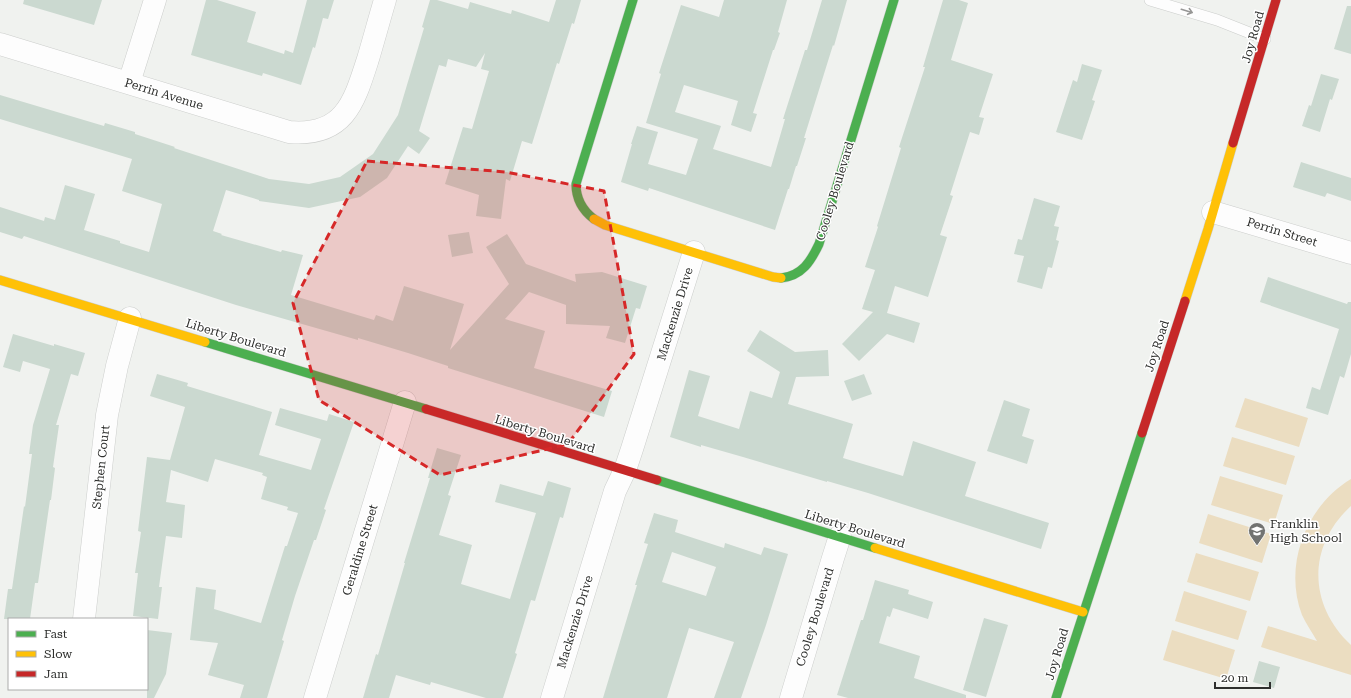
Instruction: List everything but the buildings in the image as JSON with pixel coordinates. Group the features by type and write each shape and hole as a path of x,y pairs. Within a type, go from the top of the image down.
{"street":[{"path":"130,83 154,0"},
{"name":"Perrin Avenue","path":"0,44 290,132 316,132 340,119 356,97 385,0"},
{"name":"Mackenzie Drive","path":"552,698 615,491 625,470 694,252 597,221 583,208 577,194 576,184 580,169 633,0"},
{"name":"Cooley Boulevard","path":"694,252 782,279 796,274 806,266 814,255 819,244 894,0"},
{"name":"Joy Road","path":"1056,698 1213,212 1276,0"},
{"name":"Perrin Street","path":"1213,212 1351,253"},
{"name":"Liberty Boulevard","path":"0,280 405,402 1083,612"},
{"name":"Stephen Court","path":"84,618 107,415 117,366 130,318"},
{"name":"Geraldine Street","path":"315,698 405,402"},
{"name":"Cooley Boulevard","path":"791,698 840,536"}],"lane":[{"path":"1150,0 1217,20 1265,39"}],"highlighted area":[{"path":"367,161 506,172 604,191 634,354 568,444 440,475 319,400 293,303"}],"shaded area":[{"path":"1245,398 1308,418 1299,447 1235,427"},
{"path":"1232,437 1295,456 1286,485 1223,466"},
{"path":"1220,476 1283,495 1274,524 1211,505"},
{"path":"1351,479 1351,506 1337,522 1326,539 1320,557 1318,576 1321,594 1327,612 1337,629 1351,645 1351,675 1261,647 1268,626 1317,641 1305,622 1297,596 1295,576 1297,557 1302,538 1322,505 1335,491"},
{"path":"1208,514 1271,534 1262,563 1199,543"},
{"path":"1196,553 1259,572 1250,601 1187,582"},
{"path":"1184,591 1247,611 1238,640 1175,621"},
{"path":"1172,630 1235,650 1226,679 1163,660"}],"traffic: fast":[{"path":"594,219 580,204 576,184 633,0"},
{"path":"781,278 795,274 805,267 819,244 894,0"},
{"path":"205,342 426,409"},
{"path":"1056,698 1142,433"},
{"path":"657,480 875,548"}],"traffic: slow":[{"path":"1185,301 1233,143"},
{"path":"594,219 605,225 773,277 781,278"},
{"path":"0,280 205,342"},
{"path":"875,548 1083,612"}],"traffic: jam":[{"path":"1233,143 1276,0"},
{"path":"1142,433 1185,301"},
{"path":"426,409 657,480"}],"place":[{"name":"Franklin High School","path":"1257,546"}]}
